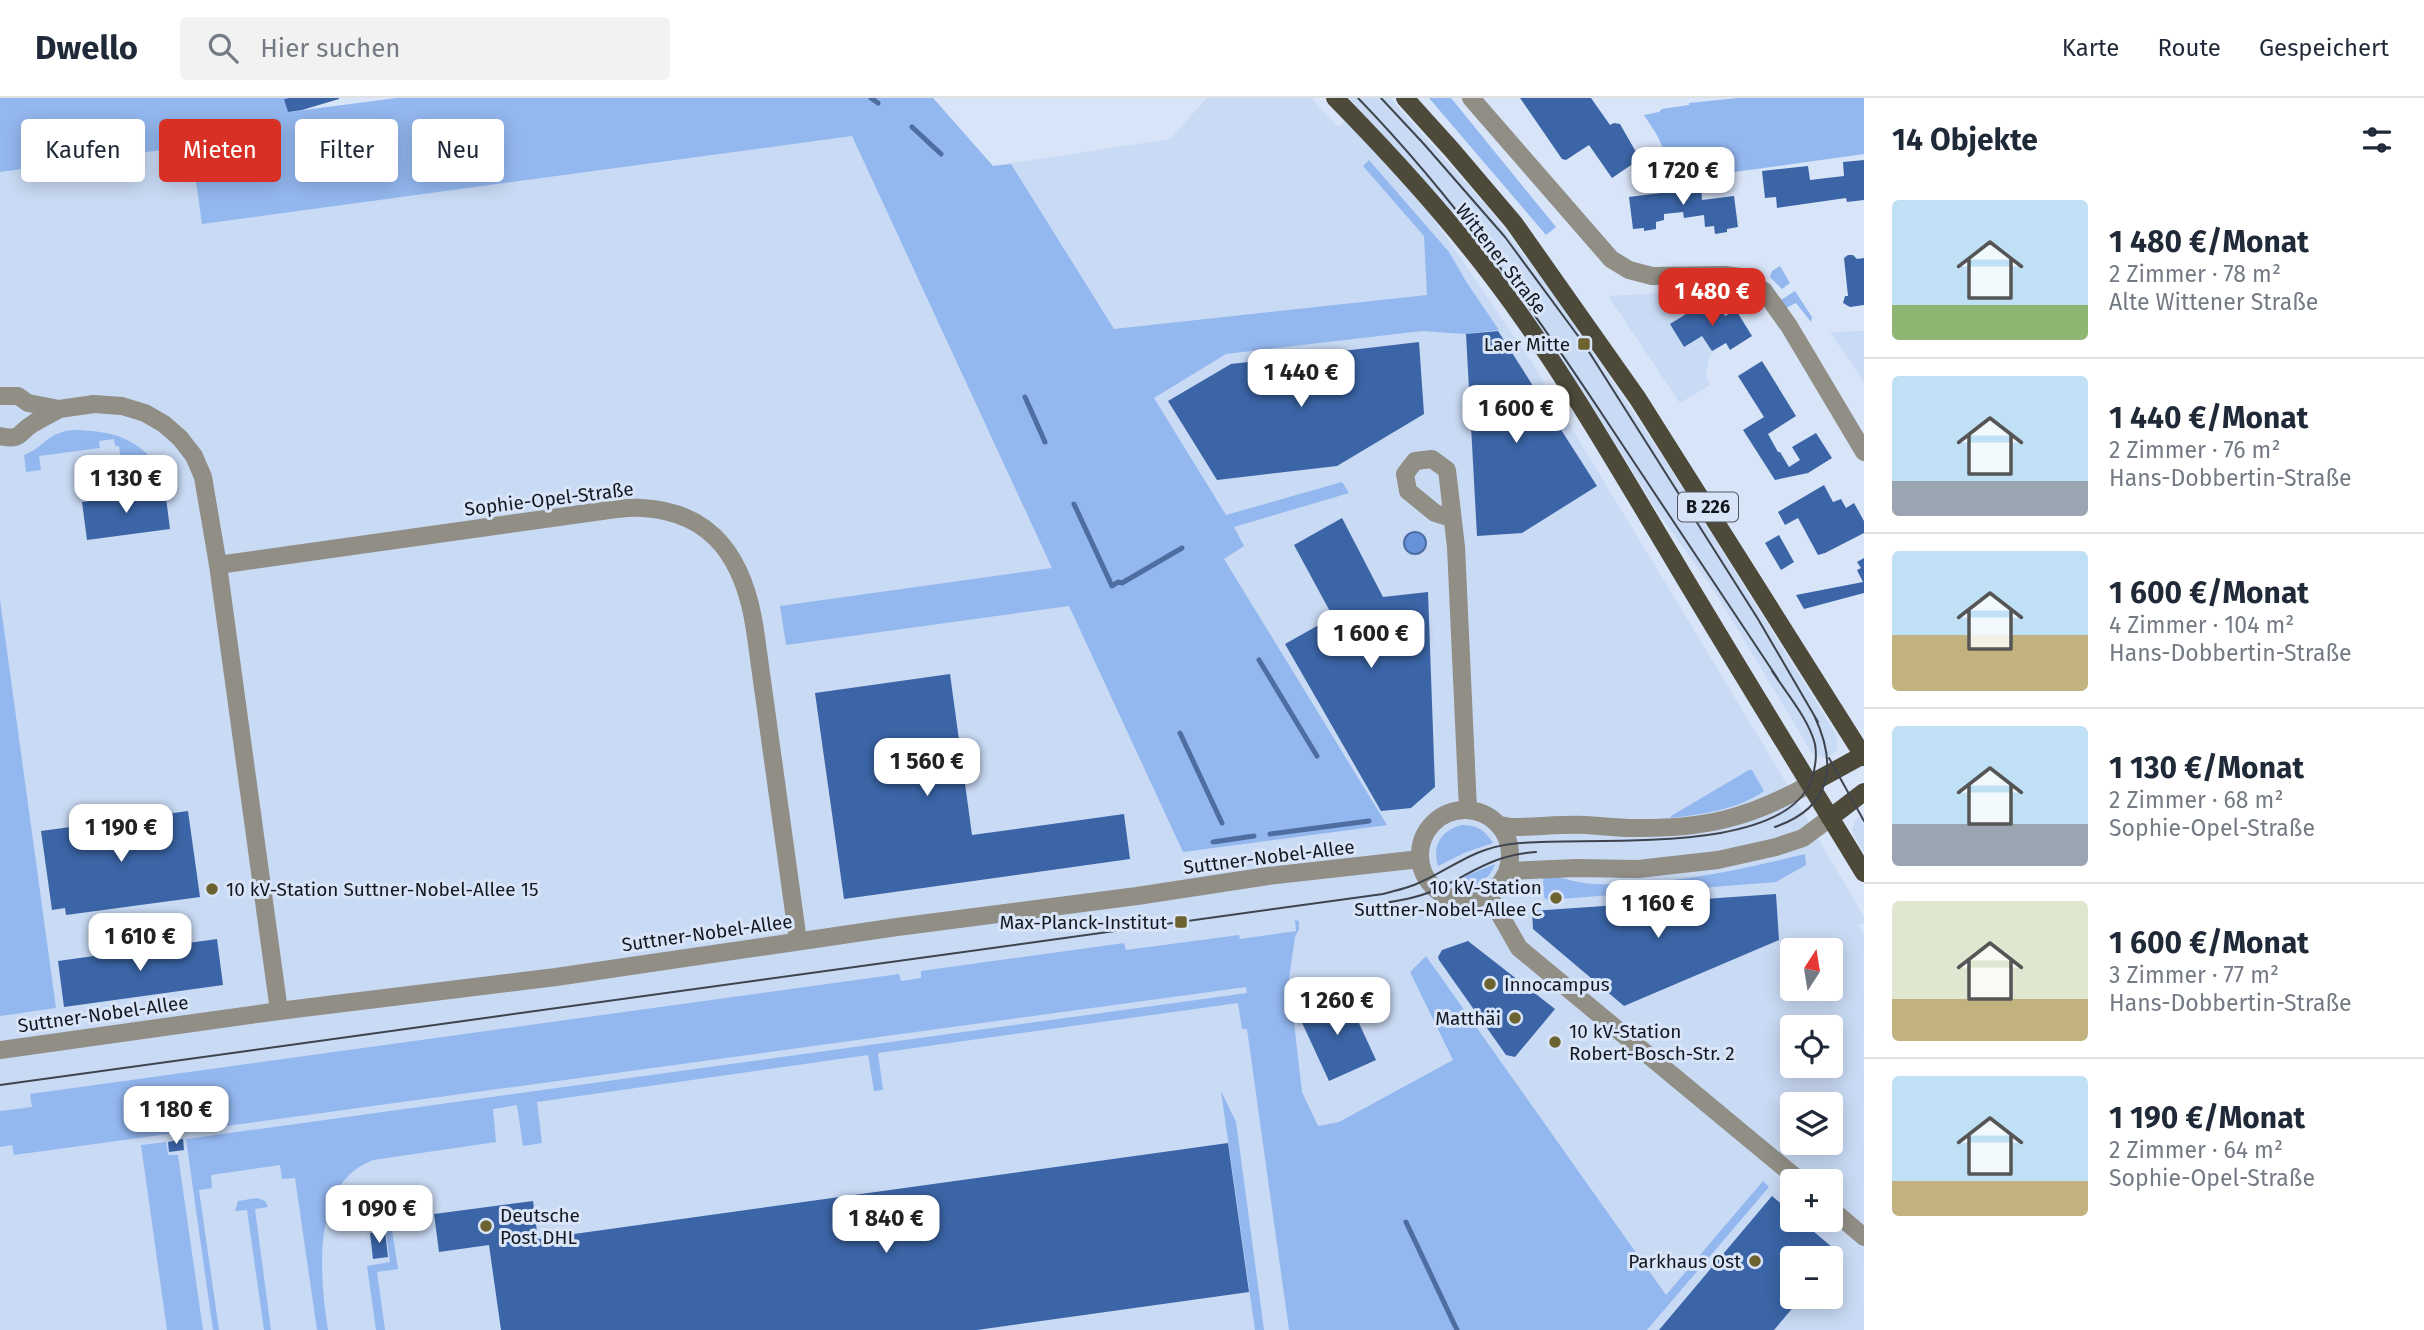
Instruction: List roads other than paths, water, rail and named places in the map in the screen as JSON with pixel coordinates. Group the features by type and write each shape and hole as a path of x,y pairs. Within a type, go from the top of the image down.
{"main road":[{"name":"Wittener Straße","path":"1335,98 1387,152 1447,222 1526,325 1625,480 1864,873"},
{"name":"Wittener Straße","path":"1405,98 1514,223 1631,388 1864,756 1810,784"},
{"path":"1830,818 1864,792"}],"street":[{"path":"1471,98 1611,259 1629,270 1652,276 1740,277 1763,291 1789,327 1864,452"},
{"path":"0,396 18,396 28,403 59,409 94,404 122,406 145,413 180,438 194,456 203,477 218,565 279,1011"},
{"path":"0,436 12,439 23,435 30,425 59,409"},
{"name":"Sophie-Opel-Straße","path":"218,565 631,508 678,514 709,531 732,556 747,588 798,941"},
{"path":"1451,517 1456,547 1468,809"},
{"path":"1500,825 1635,828 1689,826 1730,820 1776,804 1810,784"},
{"path":"1468,809 1486,814 1500,825 1510,844 1511,861 1501,883 1488,894 1465,900 1451,898 1436,890 1426,879 1420,859 1422,841 1435,821 1445,814 1468,809"},
{"path":"1508,871 1638,869 1718,860 1803,838 1830,818"},
{"name":"Suttner-Nobel-Allee","path":"0,1050 279,1011 487,986 1268,876 1420,859"},
{"path":"1488,894 1519,948 1786,1169"},
{"path":"1843,1219 1864,1237"}],"waterway":[{"path":"871,98 878,103"},
{"path":"912,127 941,154"},
{"path":"1025,397 1045,442"},
{"path":"1074,504 1112,586 1118,582 1122,583 1182,548"},
{"path":"1259,660 1317,756"},
{"path":"1180,733 1222,823"},
{"path":"1270,834 1369,821"},
{"path":"1213,842 1254,836"},
{"path":"1406,1222 1457,1330"}],"tram line":[{"path":"1358,98 1428,175 1492,256 1581,383 1778,679"},
{"path":"1381,98 1505,237 1584,344 1758,619 1818,722"},
{"path":"0,1085 1383,894 1414,885 1472,855 1511,844 1629,841 1721,833 1761,822 1792,806 1811,781 1816,753 1812,734 1772,671"},
{"path":"1775,827 1794,819 1809,808 1825,783 1826,751 1814,715"},
{"path":"1829,758 1864,821"},
{"path":"1378,904 1421,895 1495,861 1536,852"}],"place":[{"name":"Laer Mitte","path":"1584,344"},
{"name":"10 kV-Station Suttner-Nobel-Allee 15","path":"212,889"},
{"name":"10 kV-Station Suttner-Nobel-Allee C","path":"1556,898"},
{"name":"Max-Planck-Institut","path":"1181,922"},
{"name":"Innocampus","path":"1490,984"},
{"name":"Matthäi","path":"1515,1018"},
{"name":"10 kV-Station Robert-Bosch-Str. 2","path":"1555,1042"},
{"name":"Deutsche Post DHL","path":"486,1226"},
{"name":"Parkhaus Ost","path":"1755,1261"}]}
